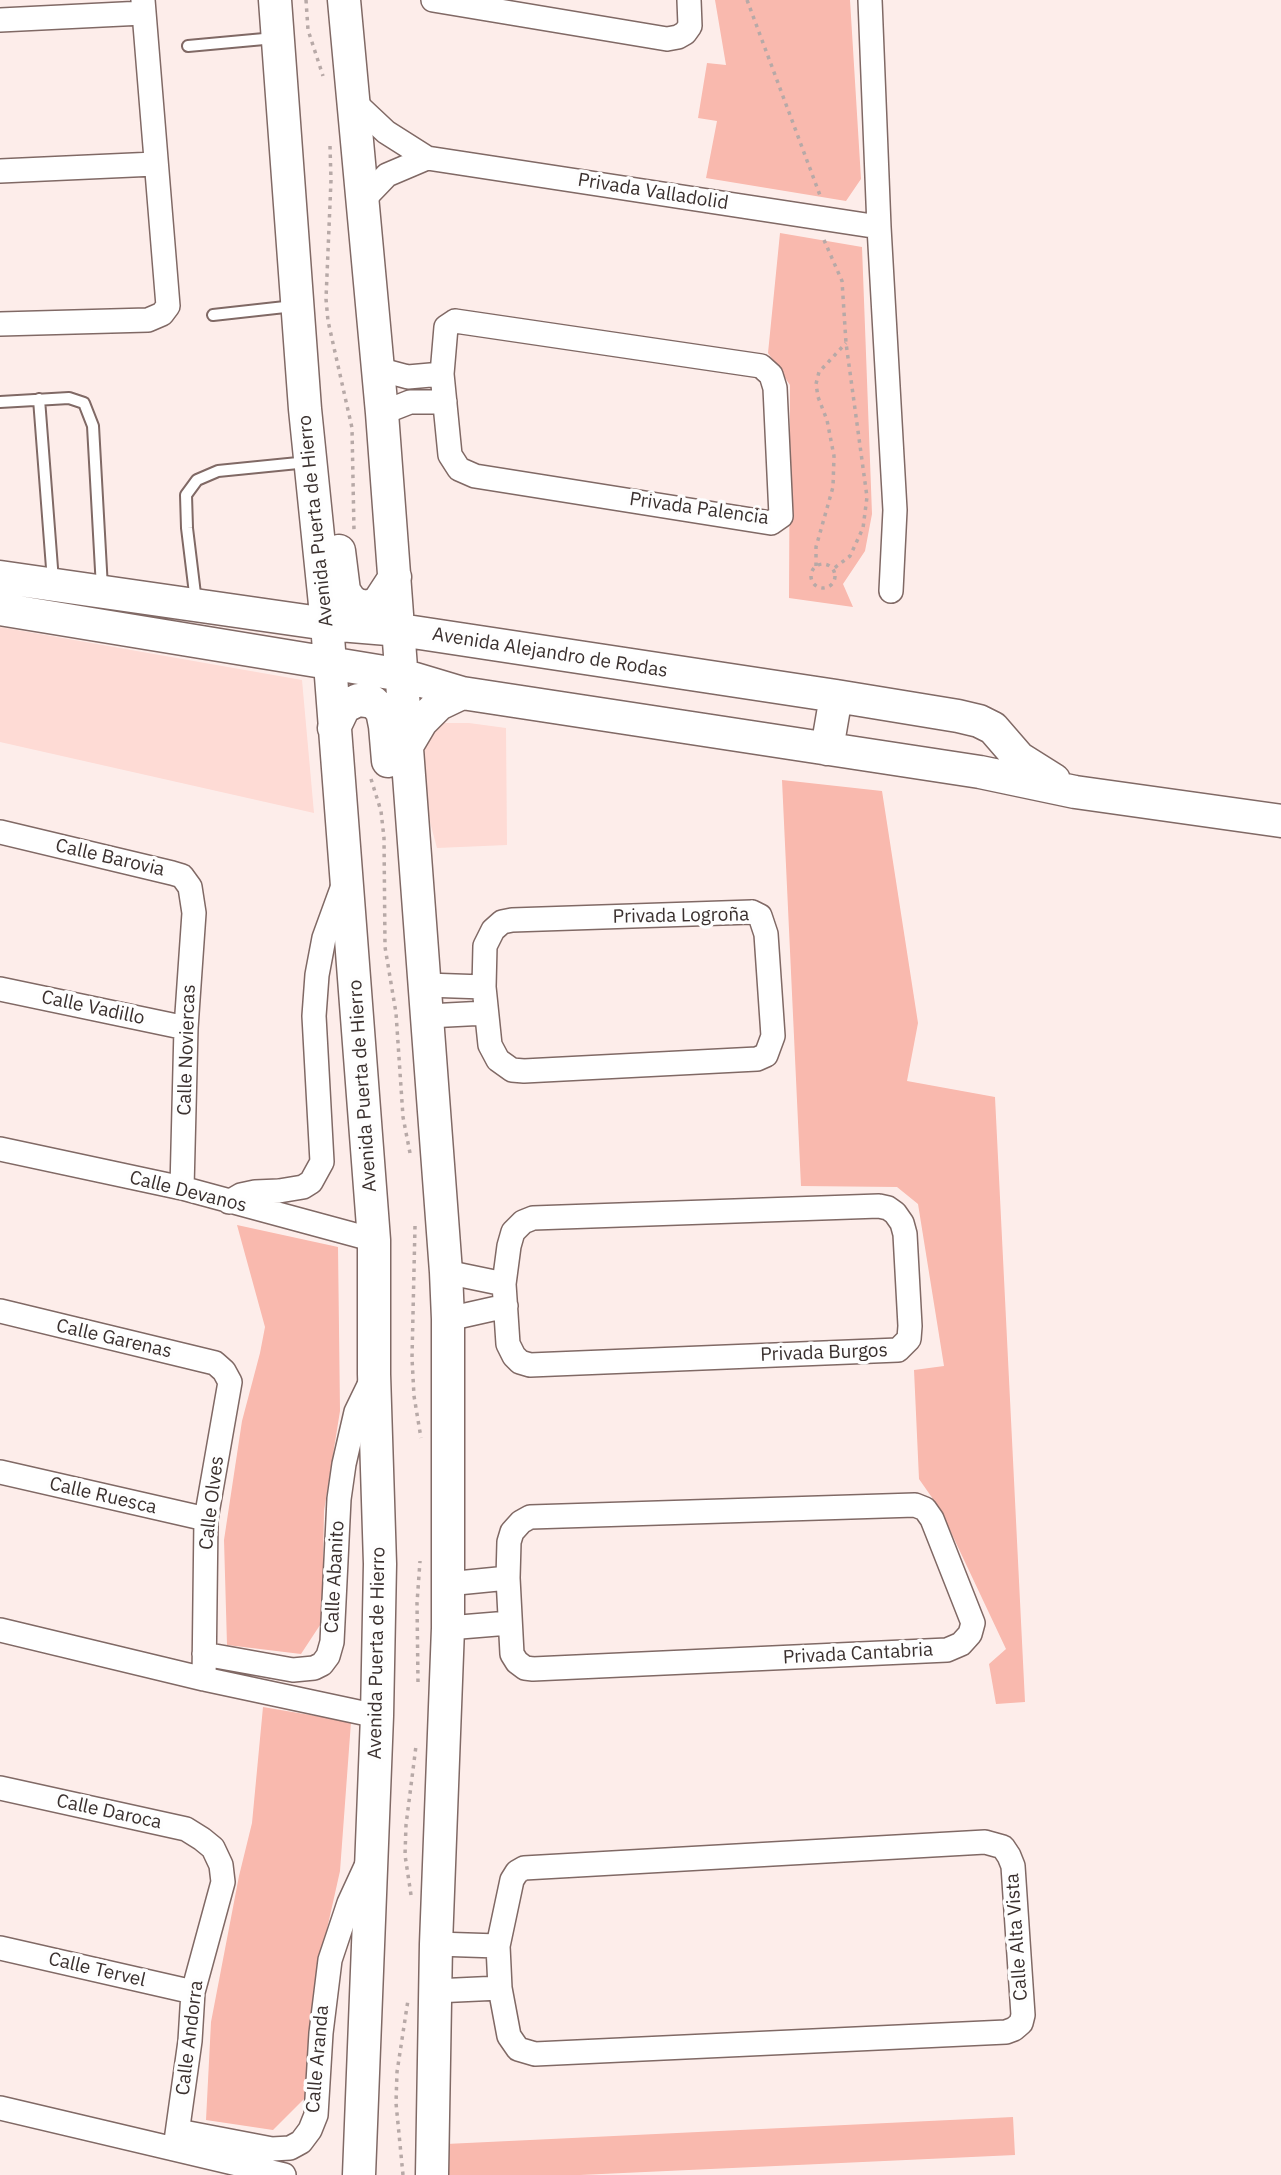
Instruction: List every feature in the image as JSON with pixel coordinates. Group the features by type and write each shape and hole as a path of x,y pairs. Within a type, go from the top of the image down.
{"street":[{"name":"Avenida Puerta de Hierro","path":"275,0 309,453 327,624 348,874 374,1240 374,1374 380,1564 377,1716 359,2175"},
{"path":"344,0 400,630 448,1319 448,1628 436,1944 432,2175"},
{"path":"433,0 667,39 678,37 690,26 689,0"},
{"path":"870,0 878,227 895,510 891,591"},
{"path":"0,20 143,6 168,306 162,314 148,320 0,324"},
{"name":"Privada Valladolid","path":"353,102 386,132 427,158 878,227"},
{"path":"362,201 387,175 427,158"},
{"path":"0,171 155,164"},
{"name":"Privada Palencia","path":"455,321 761,366 771,375 775,388 780,516 771,523 467,473 454,464 450,455 445,402 442,374 446,327 455,321"},
{"path":"378,369 408,377 442,374"},
{"path":"382,413 410,402 445,402"},
{"path":"309,453 329,488 345,591 350,600 367,607 378,603 395,577"},
{"name":"Avenida Alejandro de Rodas","path":"0,577 327,624 400,630 836,696 979,721 993,728 1018,758 1075,792"},
{"name":"Avenida Alejandro de Rodas","path":"0,609 402,675 462,693 980,772 1075,792 1281,821"},
{"path":"408,744 421,722 439,704 462,693"},
{"path":"827,749 836,696"},
{"path":"334,728 344,707 358,700 373,702 382,710 393,823 400,843 416,868"},
{"path":"980,772 986,771 994,764 1001,750 1002,738"},
{"name":"Calle Barovia","path":"0,832 182,876 190,887 194,913"},
{"path":"229,1202 241,1195 255,1192 303,1187 318,1173 322,1162 314,1016 317,975 324,937 348,874"},
{"name":"Privada Logroña","path":"752,912 760,916 766,934 773,1035 766,1055 757,1059 512,1070 498,1060 490,1045 486,1013 485,946 493,930 502,922 752,912"},
{"name":"Calle Noviercas","path":"182,1188 186,1028 194,913"},
{"path":"426,985 484,987"},
{"name":"Calle Vadillo","path":"0,989 186,1028"},
{"path":"428,1016 486,1013"},
{"name":"Calle Devanos","path":"0,1149 182,1188 374,1240"},
{"name":"Privada Burgos","path":"879,1206 895,1213 905,1234 909,1339 898,1350 530,1365 513,1356 508,1344 505,1295 513,1232 533,1217 879,1206"},
{"path":"446,1272 505,1295"},
{"path":"448,1319 505,1295"},
{"name":"Calle Garenas","path":"0,1311 215,1363 225,1371"},
{"name":"Calle Olves","path":"204,1679 206,1519 230,1382 225,1371"},
{"name":"Calle Abanito","path":"204,1654 293,1670 314,1668 322,1664 328,1656 332,1642 339,1499 344,1464 356,1412 374,1374"},
{"name":"Calle Ruesca","path":"0,1472 206,1519"},
{"name":"Privada Cantabria","path":"915,1505 925,1509 932,1519 973,1623 970,1634 961,1644 947,1650 533,1669 524,1668 512,1654 509,1623 509,1542 512,1532 530,1517 915,1505"},
{"path":"447,1584 508,1578"},
{"path":"448,1628 509,1623"},
{"path":"0,1630 204,1679 377,1716"},
{"name":"Calle Daroca","path":"0,1788 186,1829 213,1848"},
{"name":"Calle Alta Vista","path":"985,1842 1003,1847 1013,1866 1023,2015 1021,2023 1006,2032 535,2054 518,2049 509,2036 499,1988 498,1946 512,1880 517,1872 524,1868 985,1842"},
{"name":"Calle Andorra","path":"176,2140 190,2041 193,1992 223,1882 221,1865 213,1848"},
{"name":"Calle Aranda","path":"0,2108 176,2140 272,2149 290,2148 302,2142 316,2115 322,2020 330,1960 349,1903 371,1855"},
{"path":"436,1944 498,1946"},
{"name":"Calle Tervel","path":"0,1948 193,1992"},
{"path":"435,1992 499,1988"},
{"name":"Calle Aranda","path":"176,2140 284,2175"}],"lane":[{"path":"188,46 278,38"},
{"path":"213,316 298,306"},
{"path":"0,402 69,398 85,403 93,426 102,591"},
{"path":"39,399 53,584"},
{"path":"197,605 187,528 186,495 197,480 218,471 309,453"}],"path":[{"path":"747,0 824,206 822,234 842,281 846,343 867,497 863,528 850,556 833,569"},
{"path":"816,566 825,564 833,569 835,579 832,584 822,588 816,586 811,576 816,566 816,547 833,487 834,456 816,384 819,372 846,343"}],"shaded area":[{"path":"715,0 850,0 861,179 846,201 706,178 717,121 698,118 707,63 726,65"},
{"path":"780,233 862,247 872,514 865,551 843,584 853,607 789,598 790,385 768,353"},
{"path":"0,627 302,680 314,813 0,742"},
{"path":"441,723 469,723 506,728 507,845 437,848 430,822 422,760 428,739"},
{"path":"782,780 882,791 918,1023 907,1081 995,1097 1025,1702 996,1704 989,1664 1006,1649 940,1509 919,1479 914,1370 944,1366 918,1204 897,1187 801,1186"},
{"path":"237,1225 338,1247 340,1411 324,1511 322,1622 301,1654 227,1645 224,1540 242,1421 265,1327"},
{"path":"263,1707 351,1722 340,1871 316,1978 306,2097 273,2130 206,2120 211,2022 252,1823"},
{"path":"1013,2117 1015,2155 580,2175 448,2175 446,2144"}]}
